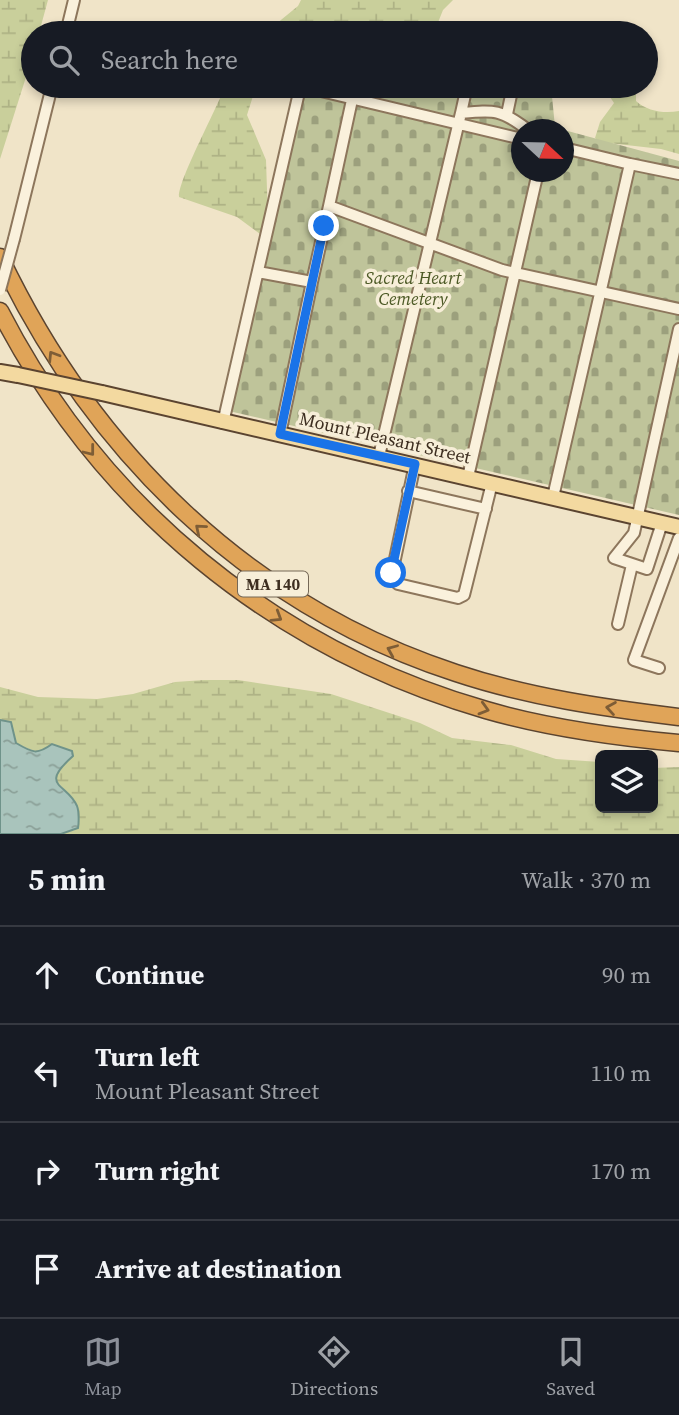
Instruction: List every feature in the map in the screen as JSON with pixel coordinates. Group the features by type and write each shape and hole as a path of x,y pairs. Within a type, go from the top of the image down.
{"highway":[{"name":"MA 140","path":"0,257 45,343 112,438 191,522 267,580 362,636 458,674 550,697 679,718"},
{"name":"MA 140","path":"0,311 55,403 122,488 204,566 270,613 366,666 468,704 564,727 679,743"}],"main road":[{"name":"Mount Pleasant Street","path":"0,372 415,464 679,527"}],"street":[{"path":"69,21 74,0"},
{"path":"0,290 49,98"},
{"path":"223,423 298,98"},
{"path":"348,98 460,119 511,135"},
{"path":"379,456 464,98"},
{"path":"507,114 510,98"},
{"path":"280,434 352,99"},
{"path":"460,119 493,110 513,119"},
{"path":"574,150 679,174"},
{"path":"553,497 630,164"},
{"path":"468,477 536,182"},
{"path":"329,206 514,273 679,309"},
{"path":"258,272 312,282"},
{"path":"662,523 648,567 632,565 614,558 634,533 679,330"},
{"path":"415,464 391,578 398,584 458,598 464,595 492,483"},
{"path":"408,491 486,509"},
{"path":"659,668 634,660 678,546"},
{"path":"618,624 632,565"}],"green space":[{"path":"0,0 48,0 42,21 21,21 21,93 0,159"},
{"path":"301,0 453,0 443,10 439,21 280,21 298,6"},
{"path":"220,98 252,98 247,115 266,160 268,219 260,234 237,217 179,197 185,176"},
{"name":"Sacred Heart Cemetery","path":"292,98 552,98 554,119 511,119 511,182 574,182 574,133 679,161 679,515 220,409"},
{"path":"611,98 636,98 640,104 656,111 679,111 679,154 661,149 600,142 595,138 600,122 614,103"},
{"path":"238,680 331,694 420,723 452,738 511,745 556,759 595,762 595,813 658,813 658,768 679,767 679,834 61,834 75,830 74,812 72,801 56,777 73,756 70,750 52,744 38,753 16,743 11,722 0,720 0,687 38,697 97,699 133,694 175,682"}],"water":[{"path":"0,720 11,722 16,743 27,749 38,751 52,744 72,751 73,756 57,774 56,779 77,806 78,828 61,834 0,834"}],"route":[{"path":"324,226 280,434 415,464 391,573"}]}
